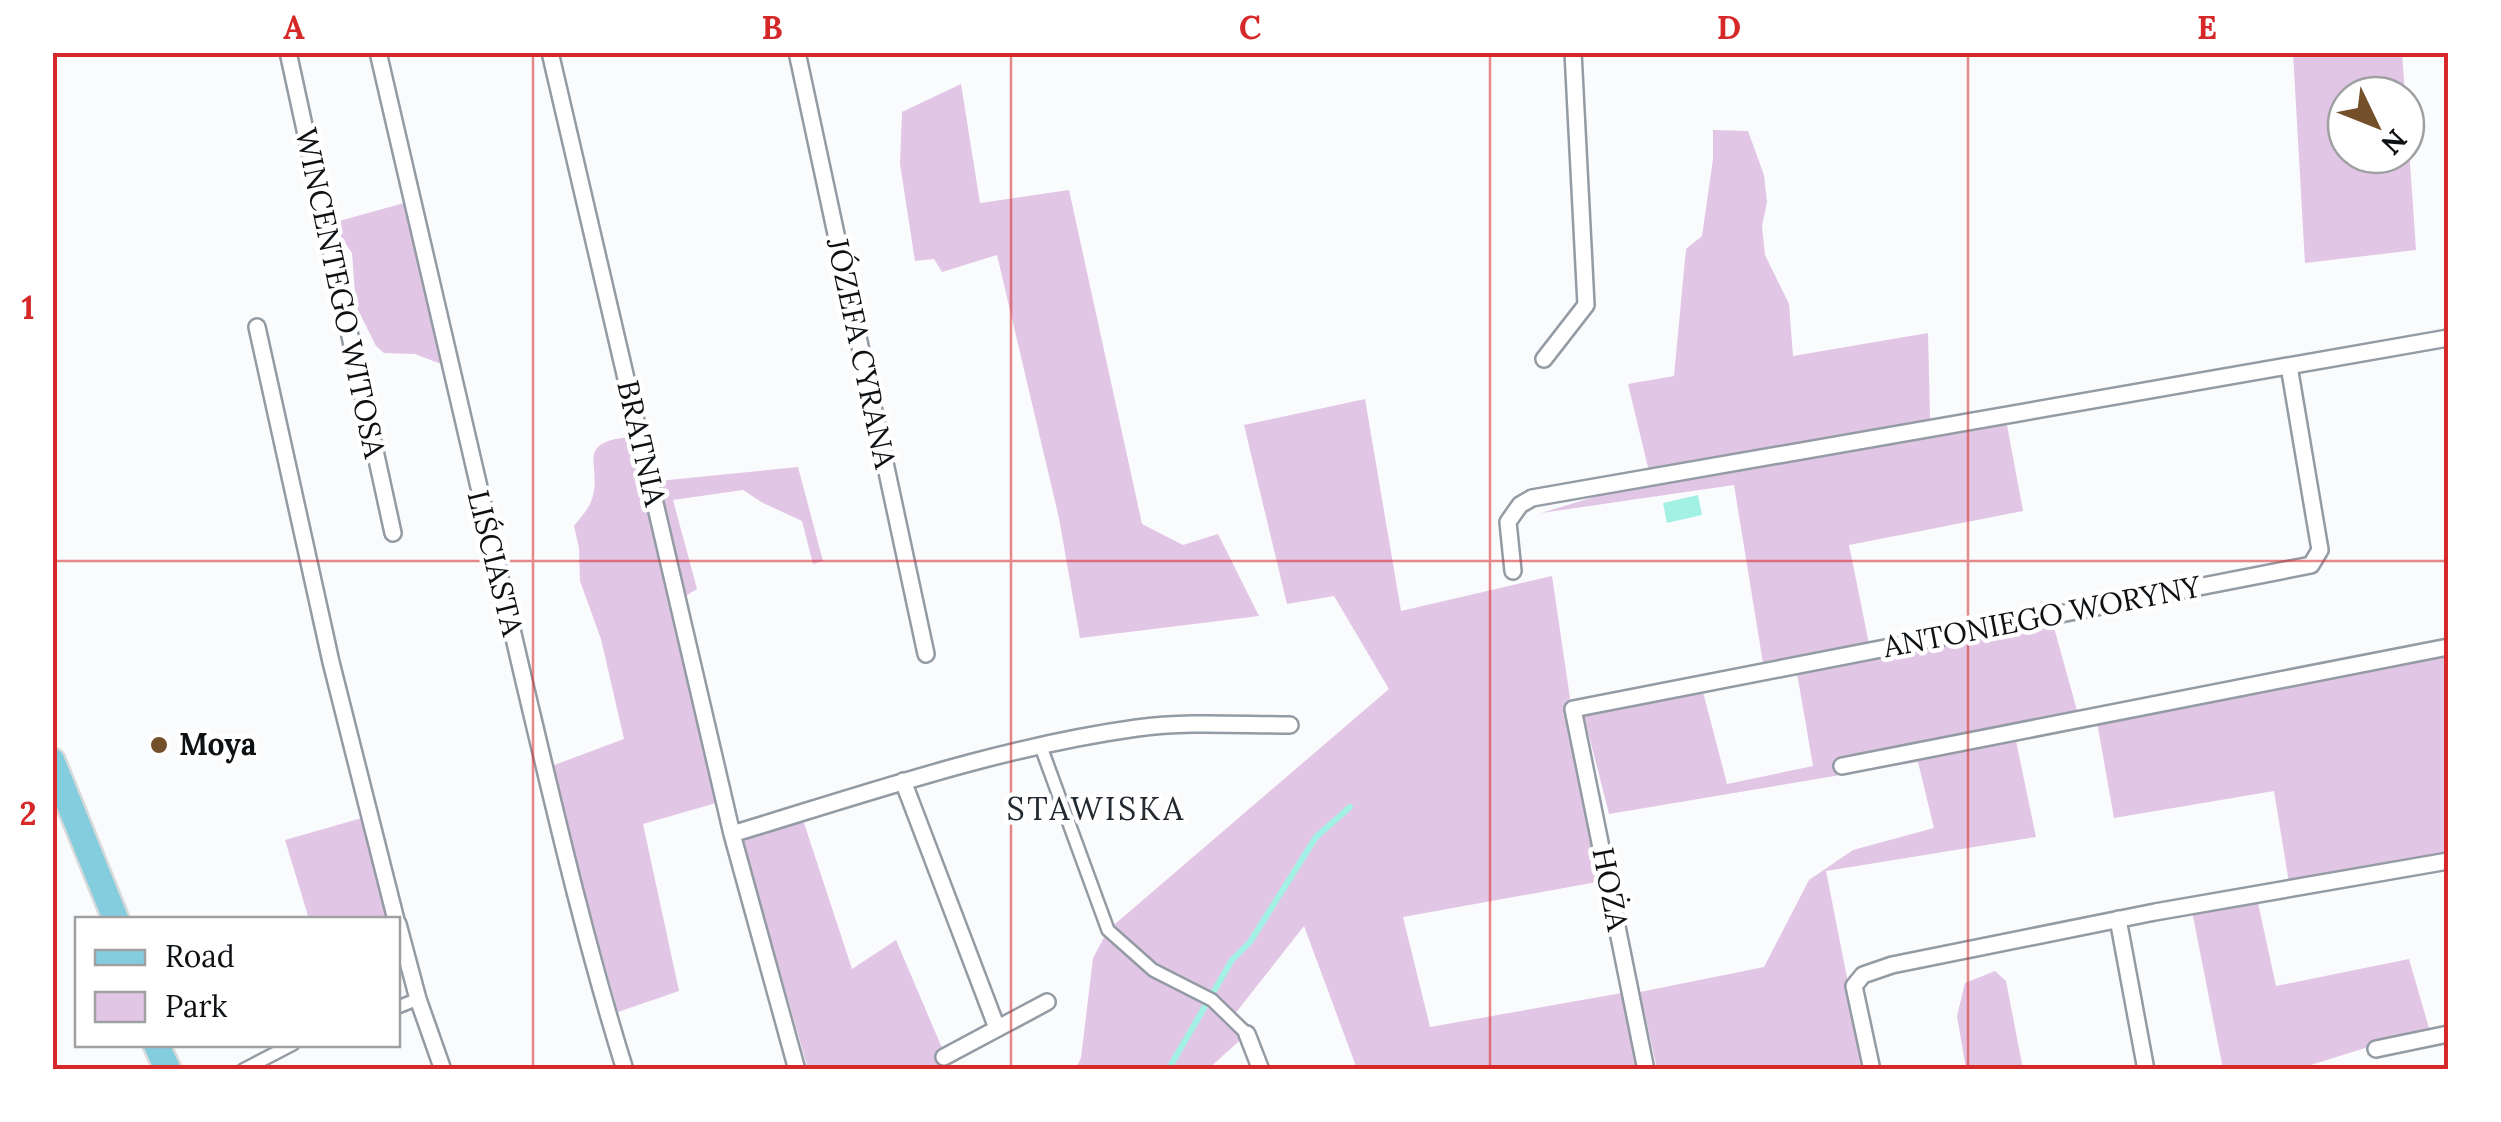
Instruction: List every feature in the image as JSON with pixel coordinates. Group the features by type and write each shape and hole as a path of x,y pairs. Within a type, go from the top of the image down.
{"main road":[{"path":"52,761 115,917"},
{"path":"52,801 99,917"}],"street":[{"name":"WINCENTEGO WITOSA","path":"288,52 393,534"},
{"name":"LIŚCIASTA","path":"378,52 465,439 551,795 625,1070"},
{"name":"BRATNIA","path":"550,52 732,834 797,1070"},
{"name":"JÓZEFA CYRANA","path":"797,52 926,654"},
{"path":"1544,359 1586,305 1572,52"},
{"path":"256,328 331,662 396,917"},
{"path":"1513,571 1508,522 1520,505 1532,498 2448,338"},
{"name":"ANTONIEGO WORYNY","path":"1573,709 2310,566 2320,550 2288,366"},
{"path":"1842,766 2448,648"},
{"name":"HOŻA","path":"1573,709 1646,1070"},
{"path":"732,834 903,782 1140,727 1290,725"},
{"path":"1041,747 1108,930 1153,970 1208,998 1246,1034 1261,1070"},
{"path":"903,782 997,1028"},
{"path":"1872,1070 1854,986 1863,975 1892,964 2118,919 2448,861"},
{"path":"2118,919 2146,1070"},
{"path":"400,933 418,999 444,1070"},
{"path":"400,1005 418,999"},
{"path":"944,1056 1046,1002"},
{"path":"2376,1050 2448,1034"},
{"path":"243,1070 287,1047"}],"green space":[{"path":"2293,53 2402,53 2404,75 2326,75 2326,175 2411,175 2416,250 2305,263"},
{"path":"961,84 980,203 1069,190 1142,524 1183,545 1218,534 1259,616 1080,638 1059,518 997,255 942,272 934,259 915,261 900,164 902,112"},
{"path":"1713,130 1748,131 1764,175 1765,255 1789,304 1793,356 1928,333 1930,416 1936,437 2007,425 2023,511 1849,545 1869,644 1763,663 1734,485 1541,513 1651,480 1628,384 1674,376 1686,249 1702,236"},
{"path":"404,203 441,364 415,354 384,353 376,346 356,306 352,253 332,223"},
{"path":"1365,399 1401,611 1552,576 1597,882 1403,917 1430,1027 1622,993 1638,1069 1357,1069 1304,926 1234,1015 1247,1034 1208,1069 1075,1070 1081,1058 1093,958 1108,930 1389,689 1334,596 1287,604 1244,425"},
{"path":"629,437 716,803 643,824 679,991 618,1012 549,767 624,739 601,639 580,581 574,526 592,499 596,450 601,444"},
{"path":"798,467 823,561 813,564 802,521 743,490 673,500 697,589 684,597 658,481"},
{"path":"2053,624 2078,714 2448,654 2448,854 2289,883 2274,791 2114,818 2097,722 2015,736 2036,837 1826,871 1865,1069 1657,1069 1640,992 1764,967 1809,880 1853,850 1934,828 1918,762 1609,814 1584,716 1703,692 1727,784 1813,766 1797,673"},
{"path":"362,818 387,917 308,917 285,840"},
{"path":"803,820 852,969 896,940 951,1069 808,1069 741,836"},
{"path":"2258,903 2276,986 2409,959 2429,1028 2298,1069 2223,1069 2192,911"},
{"path":"1995,971 2006,981 2023,1069 1966,1069 1957,1016 1965,983"}],"shaded area":[{"path":"1698,495 1702,515 1667,523 1663,503"}],"waterway":[{"path":"1168,1070 1232,960 1250,942 1316,837 1350,807"}],"place":[{"name":"Moya","path":"159,745"}],"district":[{"name":"STAWISKA","path":"1096,809"}]}
